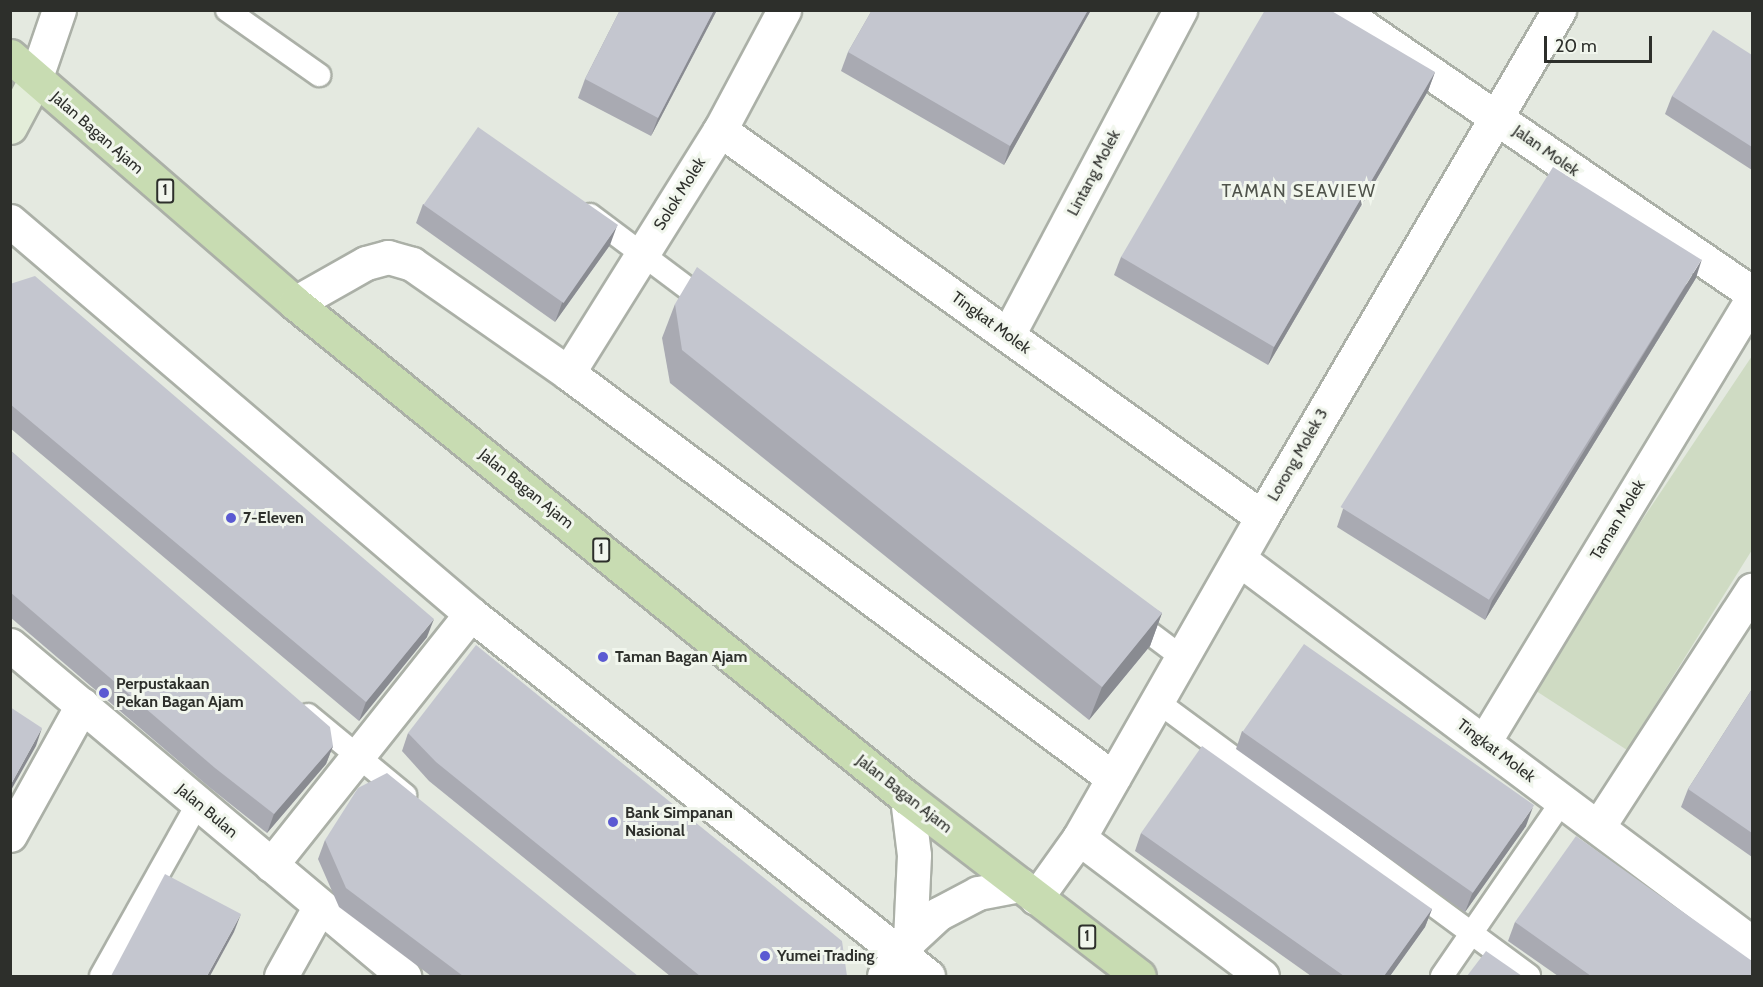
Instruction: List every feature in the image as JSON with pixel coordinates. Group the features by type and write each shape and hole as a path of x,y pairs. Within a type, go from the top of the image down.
{"main road":[{"name":"1","path":"10,57 35,80"},
{"name":"Jalan Bagan Ajam","path":"35,80 295,303 907,798 1139,976"}],"street":[{"path":"10,127 35,80 59,10"},
{"name":"Solok Molek","path":"568,373 720,130 784,10"},
{"name":"Lintang Molek","path":"1008,335 1180,10"},
{"name":"Jalan Molek","path":"1339,10 1752,293"},
{"name":"Lorong Molek 3","path":"1028,892 1079,838 1262,517 1559,10"},
{"name":"Tingkat Molek","path":"720,130 1262,517"},
{"path":"10,221 471,614 898,957 928,976"},
{"path":"295,303 366,263 388,257 412,264 568,373 1113,778"},
{"name":"Taman Molek","path":"1484,742 1752,299"},
{"name":"Tingkat Molek","path":"1239,559 1752,943"},
{"path":"1598,826 1752,590"},
{"path":"271,865 471,614"},
{"name":"Jalan Bulan","path":"10,645 404,976"},
{"path":"10,835 82,705"},
{"path":"898,957 914,855 907,798"},
{"path":"1079,838 1262,976"},
{"path":"898,957 938,914 978,893 1028,892"},
{"path":"281,976 320,906"}],"lane":[{"path":"227,10 319,75"},
{"path":"570,200 727,318"},
{"path":"1116,608 1183,658"},
{"path":"1158,702 1529,976"},
{"path":"295,704 422,808"},
{"path":"1442,976 1563,800"},
{"path":"101,976 198,803"}],"green space":[{"path":"1752,356 1752,550 1627,750 1530,687"}],"building":[{"path":"620,10 714,10 658,118 585,79"},
{"path":"872,10 1088,10 1010,146 848,52"},
{"path":"1265,10 1330,10 1435,72 1274,347 1121,257"},
{"path":"1713,30 1752,55 1752,147 1672,96"},
{"path":"478,127 618,225 564,303 424,205"},
{"path":"1553,167 1701,260 1489,600 1341,507"},
{"path":"697,267 1162,613 1102,687 682,350 675,304"},
{"path":"35,276 434,619 366,702 10,404 10,284"},
{"path":"10,450 330,727 333,746 274,814 215,768 10,592"},
{"path":"1304,644 1534,805 1473,893 1243,732"},
{"path":"476,645 842,941 847,976 700,976 436,762 408,733"},
{"path":"1752,689 1752,833 1688,789"},
{"path":"10,707 42,728 10,786"},
{"path":"1202,746 1432,909 1384,976 1344,976 1141,833"},
{"path":"387,773 638,976 463,976 346,888 325,840 358,788"},
{"path":"1576,836 1752,961 1752,976 1591,976 1515,922"},
{"path":"165,874 241,914 207,976 111,976"},
{"path":"1486,951 1522,976 1467,976"}],"place":[{"name":"7-Eleven","path":"231,518"},
{"name":"Taman Bagan Ajam","path":"603,657"},
{"name":"Perpustakaan Pekan Bagan Ajam","path":"104,693"},
{"name":"Bank Simpanan Nasional","path":"613,822"},
{"name":"Yumei Trading","path":"765,956"}],"district":[{"name":"TAMAN SEAVIEW","path":"1299,191"}]}
